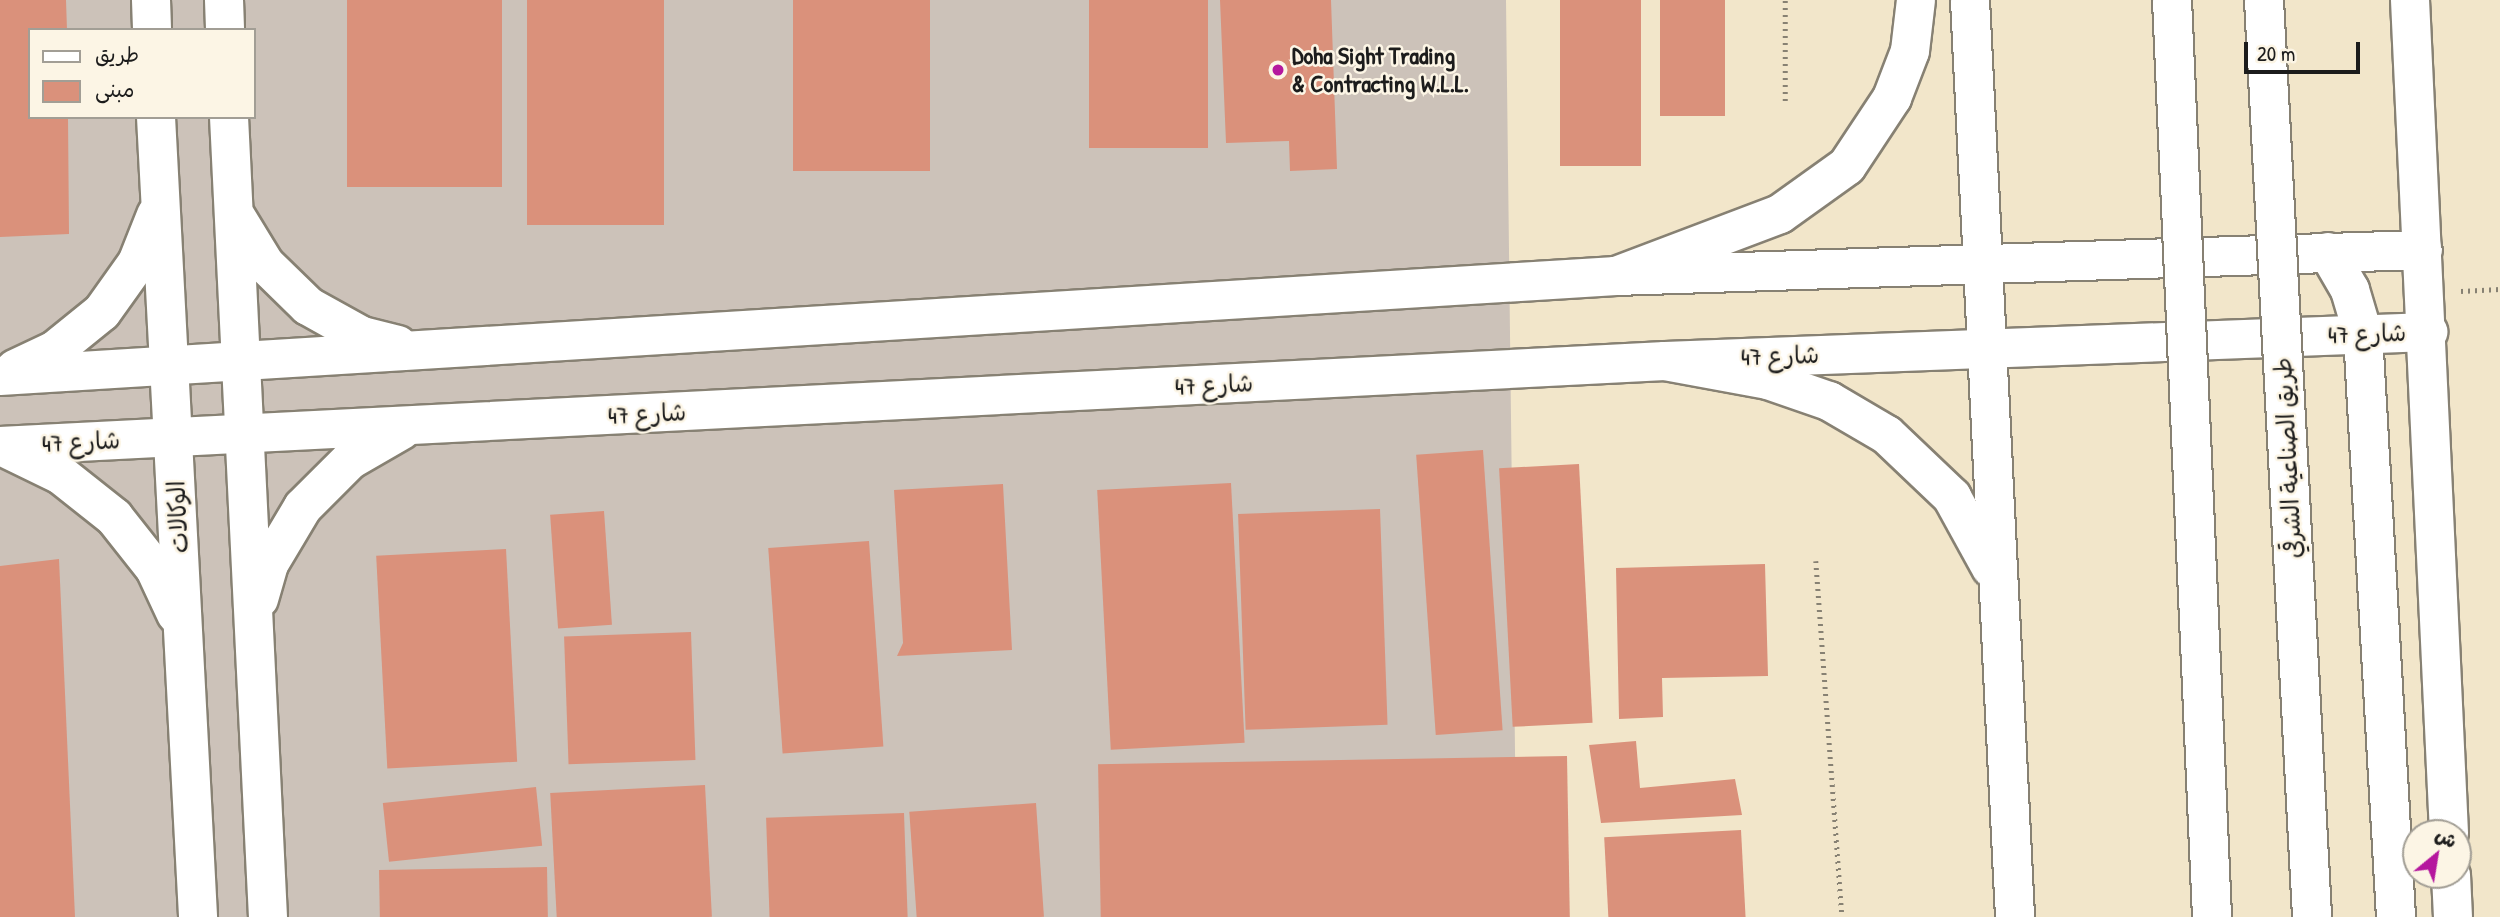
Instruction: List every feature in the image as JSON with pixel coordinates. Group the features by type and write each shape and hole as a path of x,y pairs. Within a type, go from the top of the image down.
{"main road":[{"path":"151,0 152,28"},
{"path":"224,0 225,28"},
{"path":"1616,276 1780,214 1847,166 1892,98 1910,51 1916,0"},
{"path":"1970,0 2015,917"},
{"path":"2172,0 2212,917"},
{"name":"طريق الصناعية الشرقي","path":"2264,0 2312,917"},
{"path":"2410,0 2428,332 2448,819"},
{"name":"الوكالات","path":"156,119 198,917"},
{"path":"229,119 243,363 251,628 268,917"},
{"path":"0,376 55,350 102,312 137,263 160,206"},
{"path":"234,212 265,264 309,306 362,336 421,350"},
{"path":"0,376 1616,276 2423,250"},
{"path":"2328,252 2350,290 2363,334 2396,917"},
{"name":"شارع 47","path":"1,446 1665,361 2428,332"},
{"path":"1665,361 1768,380 1829,401 1887,435 1952,497 1997,585"},
{"path":"251,628 269,564 303,507 350,460 407,427"},
{"path":"1,446 61,475 114,517 155,569 184,630"},
{"path":"2452,889 2453,917"}],"path":[{"path":"1785,0 1785,101"},
{"path":"1816,561 1842,917"}],"shaded area":[{"path":"0,0 1506,0 1517,917 0,917"}],"building":[{"path":"0,0 66,0 67,28 28,28 28,119 68,119 69,234 0,237"},
{"path":"347,0 502,0 502,187 347,187"},
{"path":"527,0 664,0 664,225 527,225"},
{"path":"793,0 930,0 930,171 793,171"},
{"path":"1089,0 1208,0 1208,148 1089,148"},
{"name":"Doha Sight Trading & Contracting W.L.L.","path":"1220,0 1331,0 1337,169 1290,171 1289,141 1226,143"},
{"path":"1560,0 1641,0 1641,166 1560,166"},
{"path":"1660,0 1725,0 1725,116 1660,116"},
{"path":"1483,450 1503,730 1436,735 1416,455"},
{"path":"1579,464 1593,723 1513,727 1499,468"},
{"path":"1231,483 1245,743 1111,750 1097,490"},
{"path":"1003,484 1012,650 897,656 903,643 894,490"},
{"path":"1380,509 1388,725 1246,730 1238,514"},
{"path":"604,511 612,625 558,628 550,515"},
{"path":"869,541 883,746 783,754 768,548"},
{"path":"506,549 517,762 387,769 376,556"},
{"path":"59,559 75,917 0,917 0,566"},
{"path":"1765,564 1768,676 1662,678 1663,717 1619,719 1616,568"},
{"path":"691,632 695,760 569,764 564,636"},
{"path":"1636,741 1640,788 1735,779 1742,815 1601,823 1589,745"},
{"path":"1567,756 1570,917 1101,917 1098,764"},
{"path":"705,785 712,917 557,917 550,793"},
{"path":"536,787 542,846 389,862 383,803"},
{"path":"1036,803 1044,917 917,917 909,812"},
{"path":"904,813 908,917 770,917 766,818"},
{"path":"1741,830 1746,917 1608,917 1604,837"},
{"path":"547,867 548,917 380,917 379,870"}],"place":[{"name":"Doha Sight Trading & Contracting W.L.L.","path":"1278,70"}]}
